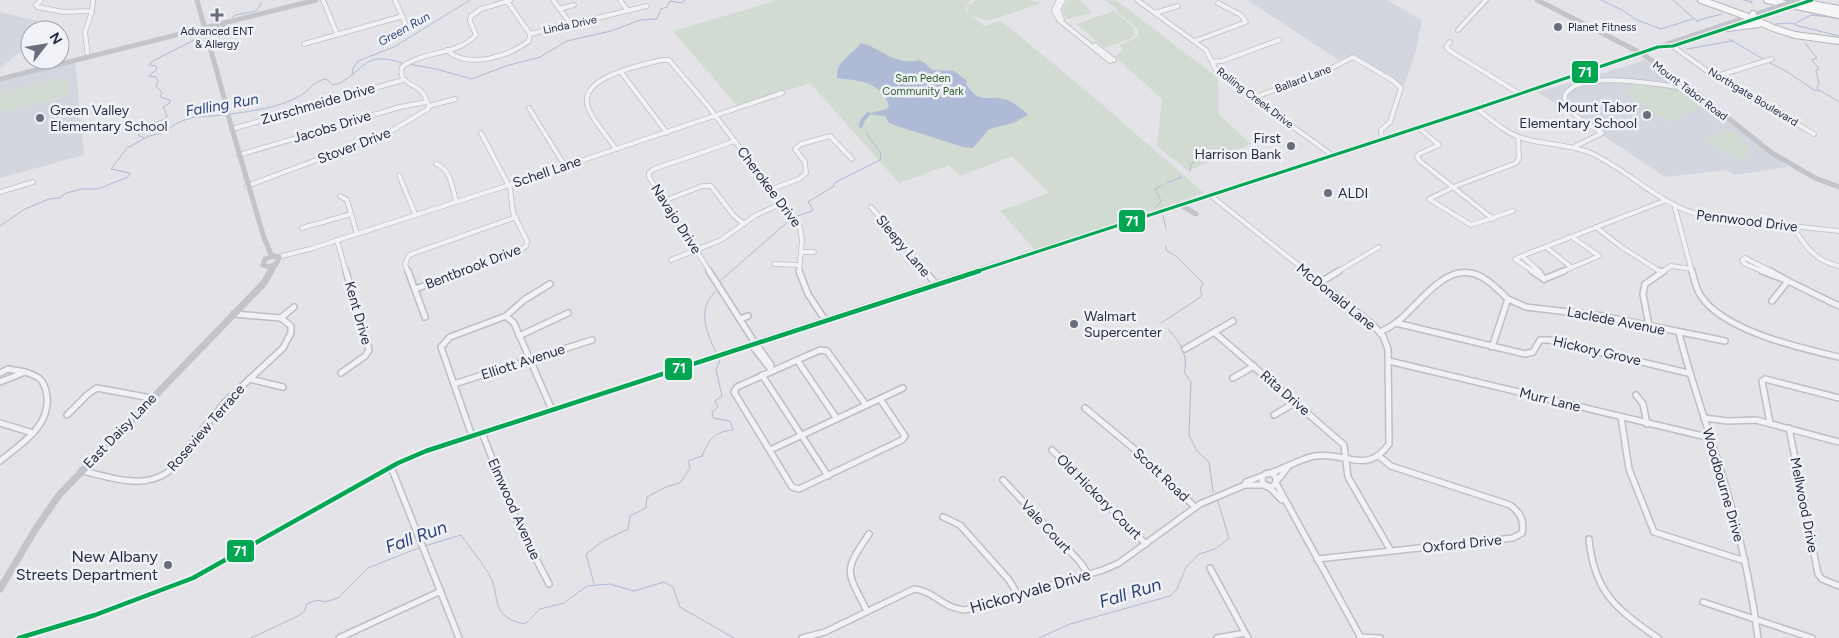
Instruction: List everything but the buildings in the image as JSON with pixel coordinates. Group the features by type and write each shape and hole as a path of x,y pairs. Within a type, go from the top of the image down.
{"highway":[{"path":"1700,0 1747,17 1754,17 1767,26"},
{"path":"1767,0 1839,15"},
{"path":"1794,0 1839,9"},
{"path":"1725,10 1735,16 1732,22"},
{"path":"1727,28 1752,24 1767,26 1807,37 1839,41"}],"main road":[{"path":"198,0 228,114"},
{"path":"0,80 316,0"},
{"name":"Mount Tabor Road","path":"1537,0 1612,38 1669,72 1780,161 1808,176 1839,188"},
{"path":"19,638 96,615 193,578 409,458 1179,204 1477,109 1638,54 1727,28 1798,0"},
{"path":"1754,17 1812,0"},
{"path":"1671,44 1747,17"},
{"path":"1179,204 1196,214"},
{"path":"264,238 265,259 262,264 267,267 276,260"},
{"path":"264,238 271,254 276,260"},
{"path":"265,259 276,260"},
{"name":"East Daisy Lane","path":"1,588 46,513 82,471 270,276 276,260"},
{"name":"East Daisy Lane","path":"258,287 267,274 267,267"},
{"path":"42,638 47,630"}],"street":[{"path":"41,0 36,6 52,11 92,11"},
{"path":"88,57 85,32 92,11 93,0"},
{"path":"323,0 337,34"},
{"path":"395,0 405,23"},
{"path":"553,0 570,23"},
{"path":"620,0 628,11"},
{"path":"1061,0 1058,7 1061,17 1114,60"},
{"path":"1061,0 1054,10 1059,20 1110,61"},
{"name":"Rolling Creek Drive","path":"1137,0 1206,50 1217,72 1332,155"},
{"path":"1458,30 1486,0"},
{"path":"428,104 421,91 403,80 400,72 404,64 417,58 467,44 474,39 476,32 470,19 475,12 509,1 530,34"},
{"path":"1195,41 1246,22 1241,15 1218,3"},
{"path":"560,9 574,5"},
{"name":"Linda Drive","path":"446,50 458,59 478,60 521,47 529,41 530,34 570,23 595,20 647,6"},
{"path":"1155,13 1178,6"},
{"path":"304,44 403,16"},
{"path":"1212,62 1222,61 1279,40"},
{"path":"1450,42 1447,49 1520,94"},
{"name":"Northgate Boulevard","path":"1671,44 1717,76 1814,134"},
{"name":"Ballard Lane","path":"1252,98 1328,70 1353,57 1386,76 1401,88 1390,122 1381,130 1382,139"},
{"name":"Cherokee Drive","path":"621,72 666,59 716,116 802,230 803,237 799,265 803,286 825,320"},
{"path":"1717,76 1772,59"},
{"path":"616,149 586,104 585,97 589,90 601,80 621,72 667,133"},
{"name":"Zurschmeide Drive","path":"232,129 403,80"},
{"path":"1574,147 1602,133 1567,106 1564,98 1568,90 1585,83 1610,80 1690,88"},
{"name":"Schell Lane","path":"276,260 667,133 782,93"},
{"name":"Stover Drive","path":"247,186 386,134 428,109 428,104 455,99"},
{"name":"Jacobs Drive","path":"239,155 400,107 428,104"},
{"path":"529,108 564,166"},
{"path":"1477,109 1518,137 1519,158 1516,163 1454,187 1430,198 1430,200 1469,225 1493,219 1513,211"},
{"path":"228,114 247,186 264,238"},
{"path":"1419,128 1439,145 1419,154 1418,159 1493,219"},
{"path":"481,133 509,185"},
{"path":"772,189 798,179 806,173 806,162 795,148 800,144 830,136 852,159"},
{"name":"Pennwood Drive","path":"1518,137 1574,147 1594,154 1674,208 1702,216 1839,231"},
{"name":"Navajo Drive","path":"735,141 651,170 649,177 755,344 771,365 772,370"},
{"path":"436,164 443,167 454,189 456,201"},
{"path":"399,175 415,214"},
{"path":"0,192 33,182"},
{"name":"Bentbrook Drive","path":"414,289 522,250 528,244 511,206 512,197 509,185"},
{"path":"664,201 702,186 711,186 734,216 744,224"},
{"name":"McDonald Lane","path":"1210,195 1380,332 1387,345 1389,361 1389,444 1380,457"},
{"path":"340,196 347,200 357,234"},
{"path":"1572,236 1598,256 1544,279 1515,259 1521,256 1546,247 1572,236 1664,200"},
{"path":"671,260 721,240 756,215 783,203"},
{"name":"Sleepy Lane","path":"871,207 936,284"},
{"path":"1674,208 1701,298 1713,309 1744,330 1769,339 1839,357"},
{"path":"302,228 351,214"},
{"path":"424,317 405,264 409,255 516,217"},
{"path":"1596,227 1620,246 1661,272"},
{"path":"1793,227 1814,258 1826,264 1839,266"},
{"name":"Kent Drive","path":"337,240 369,350 365,356 341,373"},
{"path":"1319,283 1379,247"},
{"path":"1546,247 1571,267"},
{"path":"801,252 814,252"},
{"path":"1788,280 1746,264 1743,259 1750,259 1839,306"},
{"path":"774,264 799,265"},
{"path":"1649,326 1643,288 1647,282 1671,266 1691,269"},
{"path":"1380,332 1396,323 1427,292 1460,272 1470,272 1478,275 1500,290 1508,299 1492,347"},
{"path":"1772,301 1788,280"},
{"path":"472,436 443,357 442,344 450,337 506,316 524,300 550,284"},
{"name":"Laclede Avenue","path":"1508,299 1514,303 1529,307 1582,312 1725,341"},
{"path":"233,313 250,317 280,318 294,307"},
{"path":"519,336 568,313"},
{"path":"506,316 514,323 552,410"},
{"path":"740,319 748,316"},
{"name":"Roseview Terrace","path":"82,471 149,482 165,476 227,400 272,359 290,339 291,326 280,318"},
{"path":"1185,349 1233,321"},
{"name":"Hickory Grove","path":"1396,323 1528,354 1533,352 1538,342 1549,340 1688,373"},
{"name":"Rita Drive","path":"1214,332 1340,440 1346,449 1348,477 1391,551"},
{"name":"Woodbourne Drive","path":"1679,333 1688,373 1711,438 1745,561 1758,638"},
{"name":"Elliott Avenue","path":"454,384 592,340"},
{"path":"866,405 827,351 820,350 737,387 734,392 792,487 799,489 902,440 905,436 880,399"},
{"path":"797,360 837,419"},
{"name":"Murr Lane","path":"1389,361 1711,438"},
{"path":"1233,378 1254,366"},
{"path":"0,373 8,368 40,377 46,386 48,411 42,423 33,433 0,461"},
{"path":"0,382 10,380 25,372"},
{"path":"762,375 828,476"},
{"path":"249,379 283,387"},
{"path":"1770,423 1762,381 1764,379 1839,398"},
{"path":"67,415 88,394 97,388 151,398"},
{"path":"770,450 903,388"},
{"path":"1636,395 1643,404 1647,424"},
{"path":"1274,416 1296,402"},
{"name":"Scott Road","path":"1085,408 1127,443 1195,507 1262,476"},
{"path":"1621,418 1630,469 1654,532 1745,561"},
{"path":"1704,418 1728,421 1756,420 1839,442"},
{"path":"0,423 33,433"},
{"name":"Mellwood Drive","path":"1789,428 1818,574 1822,579 1839,586"},
{"name":"Elmwood Avenue","path":"482,433 520,528 549,584"},
{"name":"Old Hickory Court","path":"1052,450 1146,544"},
{"path":"1288,506 1262,482 1262,476 1316,456 1327,455 1362,462 1380,457"},
{"name":"Oxford Drive","path":"1317,559 1520,536 1524,526 1518,511 1505,502 1391,466 1380,457"},
{"path":"392,467 459,638"},
{"path":"1267,486 1273,486 1288,467"},
{"path":"1268,474 1275,478 1288,506 1361,637 1380,638"},
{"name":"Vale Court","path":"1003,480 1080,562 1088,574"},
{"name":"Scott Road","path":"1245,485 1267,486"},
{"name":"Hickoryvale Drive","path":"802,638 825,632 914,589 923,590 939,603 949,608 971,609 1114,566 1195,507"},
{"path":"943,517 960,525 1009,580 1018,595"},
{"path":"867,611 848,569 869,534"},
{"path":"1588,539 1595,572 1610,598 1625,615 1658,638"},
{"path":"1210,568 1246,635 1217,638"},
{"path":"341,637 441,591"},
{"path":"1703,602 1812,638"}],"shaded area":[{"path":"1247,0 1387,0 1422,20 1416,50 1404,86 1352,55 1339,60"},
{"path":"0,12 33,20 20,20 20,52 0,68"},
{"name":"Mount Tabor Elementary School","path":"1642,59 1673,76 1788,167 1734,175 1728,170 1665,177 1538,92 1640,62"},
{"name":"Green Valley Elementary School","path":"75,62 84,155 0,178 0,81 43,70 70,70 70,63"}],"green space":[{"name":"Sam Peden Community Park","path":"779,0 970,0 965,10 969,14 967,10 968,5 978,0 1032,0 1035,2 1043,0 1036,5 987,21 971,15 984,26 1001,21 1090,94 1204,193 1036,251 1000,211 1049,193 1012,156 960,176 949,165 899,183 810,83 738,107 673,31"},
{"path":"1068,0 1080,0 1093,13 1067,19 1062,10"},
{"path":"1104,0 1117,1 1218,78 1219,115 1251,144 1188,171 1157,146 1162,99 1114,56 1122,52 1120,45 1136,38 1139,32 1116,8"},
{"path":"1114,11 1133,27 1135,34 1131,38 1105,48 1076,24"},
{"path":"67,76 69,95 0,113 0,93"},
{"path":"1636,85 1672,90 1704,105 1671,121 1665,120 1621,90"},
{"path":"1726,129 1744,141 1748,149 1749,153 1741,161 1705,140"}],"water":[{"path":"861,43 871,46 895,59 920,61 932,70 954,71 967,81 966,84 975,95 983,98 1007,100 1028,115 1013,123 989,129 973,148 963,147 894,125 889,123 885,116 867,114 887,109 889,105 880,91 868,84 837,78 839,67"}],"waterway":[{"name":"Green Run","path":"352,75 353,68 358,61 394,47 470,0"},
{"name":"Falling Run","path":"408,64 436,69 472,79 506,66 540,57 567,41 611,31 640,20 657,19 661,9 667,7 670,1 681,3 686,0"},
{"path":"1601,0 1637,20 1661,29 1693,19"},
{"path":"1673,0 1697,21"},
{"path":"1743,0 1751,2"},
{"path":"232,18 236,15 256,11 262,2"},
{"path":"1697,21 1722,14"},
{"path":"1794,24 1811,15 1839,19"},
{"path":"1776,24 1793,23"},
{"path":"209,33 226,25"},
{"path":"1795,25 1839,36"},
{"path":"144,138 138,135 140,132 154,123 165,119 167,115 163,107 170,103 170,100 160,97 162,92 156,86 158,81 156,77 149,76 157,69 156,66 149,65 151,62 206,34"},
{"path":"1729,39 1763,59"},
{"path":"1687,49 1732,41"},
{"path":"1805,43 1817,58 1812,60 1819,69 1816,70 1819,84 1817,88 1820,91"},
{"name":"Falling Run","path":"352,75 372,60 379,59 402,63"},
{"path":"1768,62 1786,71 1814,90 1820,91"},
{"name":"Falling Run","path":"230,114 282,104 302,95 321,80 326,79 333,85 352,75"},
{"path":"1820,91 1839,102"},
{"path":"861,126 862,121 868,114"},
{"name":"Falling Run","path":"0,226 25,209 49,199 59,198 66,193 82,189 98,189 128,177 130,173 111,169 127,148 149,136 162,133 179,122 194,117 227,115"},
{"path":"797,216 812,211 813,209 808,202 834,186 834,183 880,160 881,153 866,133"},
{"name":"Fall Run","path":"1190,171 1191,164 1198,159 1194,156 1198,150"},
{"name":"Fall Run","path":"1167,183 1182,177"},
{"name":"Fall Run","path":"1156,207 1161,201 1155,189 1163,185"},
{"name":"Fall Run","path":"1163,215 1166,228"},
{"path":"720,281 790,220"},
{"name":"Fall Run","path":"1161,323 1198,299 1202,295 1200,290 1203,283 1177,257 1166,250 1166,246"},
{"path":"715,292 706,306 705,321 709,337 716,352"},
{"name":"Fall Run","path":"1168,329 1176,338 1184,354 1184,372 1191,382 1189,435 1197,451 1209,462 1213,492"},
{"path":"594,584 586,554 603,541 628,529 630,516 646,508 647,497 666,487 680,483 690,468 688,461 702,456 713,437 733,430 730,421 713,418 712,412 718,407 715,401 722,396 716,370 720,360"},
{"name":"Fall Run","path":"1039,638 1070,624 1170,596 1177,589 1186,567 1199,554 1215,549 1229,538 1218,502"},
{"name":"Fall Run","path":"425,546 461,535 489,574 501,611 513,621 525,624 540,609 564,603 587,586 610,584 634,591 664,582 673,587 680,607 734,638"},
{"name":"Fall Run","path":"251,638 298,616 304,612 307,604 317,600 325,602 338,598 368,568 421,547"}],"transit line":[{"name":"71","path":"19,638 95,615 193,578 398,463 426,451 1475,109 1658,47 1673,46 1812,0"}],"place":[{"name":"Advanced ENT & Allergy","path":"217,15"},
{"name":"Planet Fitness","path":"1558,27"},
{"name":"Mount Tabor Elementary School","path":"1647,115"},
{"name":"Green Valley Elementary School","path":"40,118"},
{"name":"First Harrison Bank","path":"1291,146"},
{"name":"ALDI","path":"1328,193"},
{"name":"Walmart Supercenter","path":"1074,324"},
{"name":"New Albany Streets Department","path":"168,565"}]}
